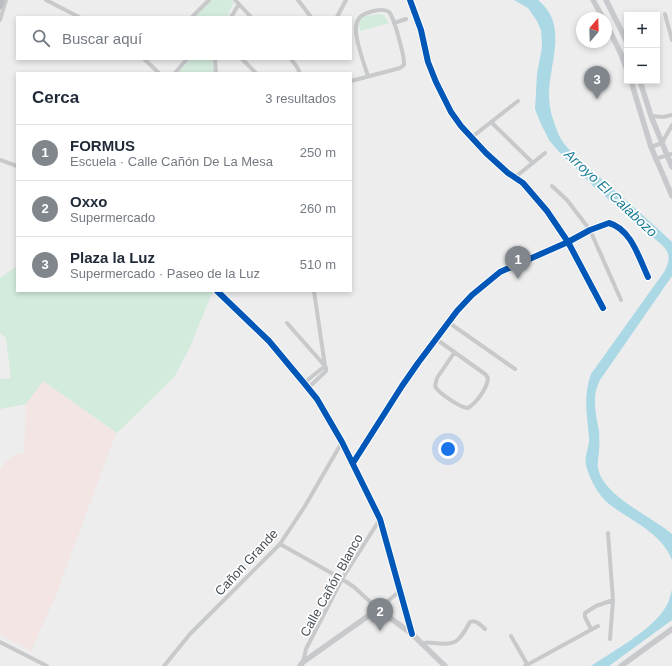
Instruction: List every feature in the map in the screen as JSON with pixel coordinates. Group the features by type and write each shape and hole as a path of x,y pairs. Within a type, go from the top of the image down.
{"highway":[{"path":"0,5 1,0"}],"street":[{"path":"0,20 6,0"},
{"path":"46,0 77,16"},
{"path":"193,16 209,0"},
{"path":"235,0 250,16"},
{"path":"298,0 310,16"},
{"path":"338,16 346,0"},
{"path":"410,0 421,30 428,62 451,112 486,153 514,178 523,183 548,211 568,242 603,308"},
{"path":"593,0 600,12"},
{"path":"606,0 624,36"},
{"path":"232,16 238,4"},
{"path":"352,81 400,68 404,65 394,23 389,12 381,10 363,16 357,22 356,33 368,76"},
{"path":"665,14 672,40"},
{"path":"394,23 406,19"},
{"path":"612,35 624,60"},
{"path":"145,60 158,72"},
{"path":"176,72 186,60"},
{"path":"215,60 216,72"},
{"path":"243,60 255,72"},
{"path":"293,60 300,72"},
{"path":"632,84 651,147 672,196"},
{"path":"641,84 651,116 662,143 669,155 672,167"},
{"path":"634,94 643,91"},
{"path":"472,137 518,101"},
{"path":"651,116 663,117 672,115"},
{"path":"491,122 533,163"},
{"path":"651,147 662,143 672,125"},
{"path":"514,178 545,154"},
{"path":"655,158 669,155"},
{"path":"0,160 16,166"},
{"path":"552,186 567,200 590,230 621,300"},
{"path":"353,463 402,386 448,322 472,295 500,272 608,223 616,226 630,240 648,277"},
{"path":"218,292 269,341 304,383 317,399 342,442 380,519 412,634"},
{"path":"308,388 326,371 314,292"},
{"path":"448,322 514,369"},
{"path":"287,323 325,366"},
{"path":"436,339 485,374 488,378 486,386 474,403 468,408 462,406 439,391 435,386 437,378 454,353"},
{"path":"304,383 325,366"},
{"name":"Cañon Grande","path":"164,666 190,634 280,544 305,506 342,442"},
{"name":"Calle Cañón Blanco","path":"302,664 306,649 342,579 380,519"},
{"path":"608,533 613,600 610,639"},
{"path":"280,544 354,587 378,609 412,634 445,666"},
{"path":"302,664 378,609 400,591"},
{"path":"591,629 584,618 584,614 596,606 613,600"},
{"path":"422,644 425,642 436,644 457,642 472,621 475,621 485,629"},
{"path":"511,636 526,665 598,626"},
{"path":"620,666 672,629"},
{"path":"0,642 47,666"}],"shaded area":[{"path":"43,381 116,433 56,595 31,651 0,635 0,471 4,463 14,455 24,453 26,404"}],"green space":[{"path":"211,0 231,0 234,2 227,16 196,16"},
{"path":"378,14 384,15 389,23 360,31 359,24 362,17"},
{"path":"188,60 213,60 214,72 179,72"},
{"path":"16,267 16,292 213,292 190,347 175,376 117,433 43,381 26,404 0,409 0,379 11,378 6,338 0,333 0,278"}],"water":[{"name":"Arroyo El Calabozo","path":"514,0 538,0 547,10 553,21 555,45 549,100 553,119 561,139 575,156 672,242 672,276 600,380 597,386 595,399 599,431 598,468 602,478 609,488 629,505 672,534 672,560 667,550 653,534 605,500 592,481 586,465 586,454 589,441 586,398 591,374 664,272 669,258 667,251 662,245 593,186 549,140 535,109 537,74 542,47 541,30 528,8"},
{"path":"672,590 672,620 609,666 591,666 631,640 651,624 666,606"}],"cycle path":[{"path":"410,0 421,30 428,62 451,112 461,126 486,153 508,173 523,183 547,211 568,242 603,308"},
{"path":"353,463 402,386 457,311 472,295 500,272 568,242 590,230 609,223 617,226 629,238 638,253 648,277"},
{"path":"218,292 269,341 304,383 317,399 342,442 380,519 412,634"}],"place":[{"name":"Plaza la Luz","path":"597,99"},
{"name":"FORMUS","path":"518,279"},
{"name":"Oxxo","path":"380,631"}]}
